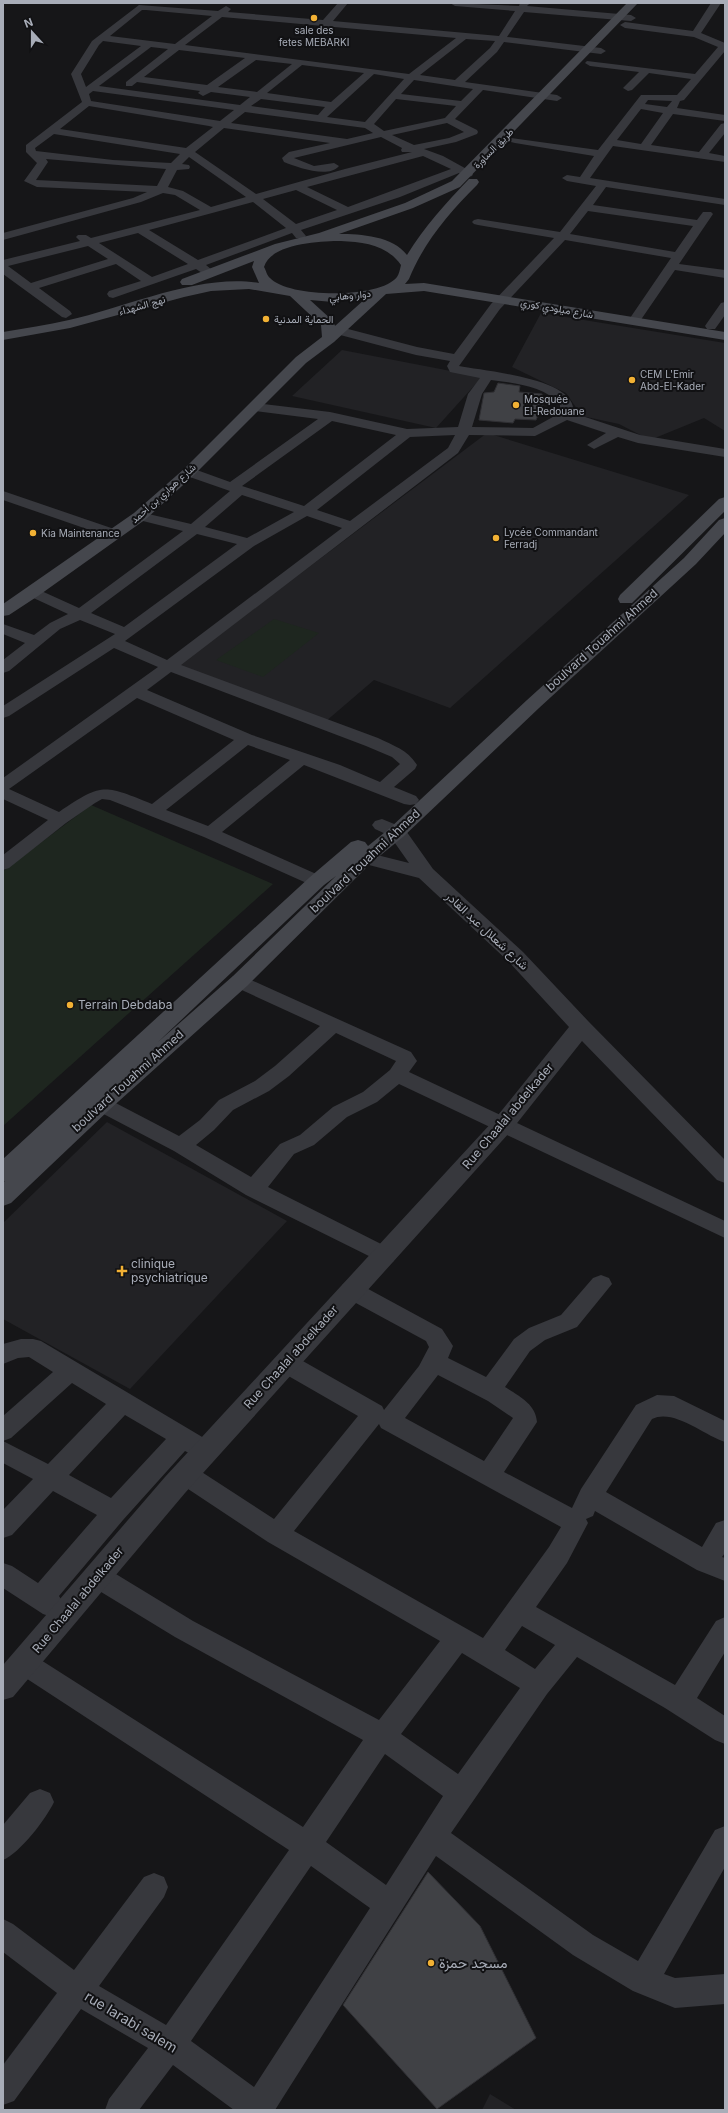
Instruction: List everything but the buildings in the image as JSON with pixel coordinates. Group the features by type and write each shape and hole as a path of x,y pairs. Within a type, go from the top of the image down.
{"main road":[{"name":"طريق الساورة","path":"408,268 423,238 433,224 601,51 625,20 633,3"},
{"name":"طريق الساورة","path":"310,239 430,199 456,184 463,172 544,96 588,49 646,3"},
{"path":"272,250 310,239 358,239 377,243 393,249 403,256 408,268"},
{"name":"دوار وهابي","path":"272,250 262,258 260,262 258,267 260,276 269,284 282,291 296,294 339,298 361,296 385,289 405,277 408,268"},
{"name":"نهج الشهداء","path":"3,325 123,302 211,274 240,261 272,250"},
{"name":"شارع ميلودي كوري","path":"408,268 428,280 725,336"},
{"name":"نهج الشهداء","path":"3,336 70,324 182,293 211,287 249,286 282,291"},
{"name":"شارع ميلودي كوري","path":"385,289 424,287 507,295"},
{"path":"296,294 324,318 332,333 385,289"},
{"name":"شارع ميلودي كوري","path":"636,318 725,328"},
{"name":"شارع هواري بن أحمد","path":"3,610 32,592 140,516 189,472 301,360 332,333"},
{"name":"boulvard Touahmi Ahmed","path":"670,568 725,502"},
{"name":"boulvard Touahmi Ahmed","path":"3,1197 10,1171 317,881 356,856 389,829 670,568 725,524"},
{"name":"boulvard Touahmi Ahmed","path":"389,829 410,800 624,611"},
{"name":"boulvard Touahmi Ahmed","path":"10,1171 101,1104 240,981 356,856"}],"street":[{"path":"118,92 209,24 232,3"},
{"path":"326,23 343,3"},
{"path":"455,3 523,6 625,20 696,34 724,47 680,98 645,146"},
{"path":"448,34 468,4"},
{"path":"86,95 76,74 95,44 142,8 174,6 221,14 448,34 499,42 601,51"},
{"path":"458,84 486,59 523,6"},
{"path":"696,34 713,6 725,10"},
{"path":"273,18 283,8"},
{"path":"130,16 146,17"},
{"path":"193,22 209,24"},
{"path":"368,125 411,77 462,37"},
{"path":"102,38 178,46 299,63 372,71 557,98"},
{"path":"149,44 86,95 30,147 31,152 43,162 29,180 31,183 162,189 179,193 210,211"},
{"path":"193,102 253,57"},
{"path":"162,189 162,184 173,166 188,152 299,63"},
{"path":"590,63 699,77"},
{"path":"628,88 647,70"},
{"path":"319,119 372,71"},
{"path":"135,79 333,105"},
{"path":"418,151 322,168 306,168 288,160 288,156 293,154 448,120 480,87"},
{"path":"86,95 118,92 368,125 382,134 418,151 439,158 463,172"},
{"path":"86,95 220,125 348,142"},
{"path":"394,96 463,104"},
{"path":"584,181 609,142 645,97 680,98"},
{"path":"638,106 725,119 702,155"},
{"path":"3,264 210,211 418,151 473,132 448,120"},
{"path":"50,130 188,152 310,239"},
{"path":"515,140 601,154"},
{"path":"609,142 645,146 725,159"},
{"path":"36,155 113,163 207,166"},
{"path":"113,294 151,282 294,228 463,172"},
{"path":"567,178 720,201"},
{"path":"566,415 566,404 551,392 522,382 455,369 453,366 469,341 507,295 563,236 604,183"},
{"path":"297,186 348,211"},
{"path":"3,237 137,200 162,189"},
{"path":"636,318 700,224 720,201"},
{"path":"586,207 700,224"},
{"path":"59,221 151,282"},
{"path":"478,222 563,236 675,261 725,274"},
{"path":"139,229 211,274"},
{"path":"3,250 17,260"},
{"path":"31,287 117,260"},
{"path":"3,268 66,314"},
{"path":"711,326 725,306"},
{"path":"332,333 458,359"},
{"path":"3,786 136,692 351,526 442,460 453,450 464,431 475,394 488,376"},
{"path":"255,407 330,416 407,433 464,431 535,432 566,415 618,431 638,439 660,444 725,453"},
{"path":"3,668 26,652 34,641 66,619 80,614 194,529 236,488 330,416"},
{"path":"594,445 618,431"},
{"path":"3,713 119,638 249,543 306,511 407,433"},
{"path":"189,472 351,526"},
{"path":"3,495 115,534"},
{"path":"140,516 249,543"},
{"path":"32,592 80,614 169,666 400,755 406,759 409,764 382,789"},
{"path":"3,629 34,641"},
{"path":"136,692 246,739 334,769 410,800"},
{"path":"154,811 246,739"},
{"path":"210,833 302,758"},
{"path":"3,792 60,819"},
{"path":"3,864 60,819 89,799 100,794 113,795 210,833 317,881"},
{"name":"شارع شعلال عبد القادر","path":"389,829 426,873 516,957 581,1027 725,1174"},
{"path":"356,856 426,873"},
{"path":"240,981 404,1057 407,1063 397,1075 361,1103 340,1112 307,1140 287,1148 254,1189"},
{"path":"181,1146 207,1125 226,1105 262,1086 282,1071 333,1025"},
{"name":"Rue Chaalal abdelkader","path":"3,1687 205,1451 385,1256 502,1126 581,1027"},
{"path":"397,1075 502,1126 725,1230"},
{"path":"101,1104 181,1146 254,1189 385,1256"},
{"path":"489,1391 522,1345 537,1334 569,1321 601,1284"},
{"path":"277,1534 381,1417 434,1362 441,1351 442,1346 434,1335 352,1290"},
{"path":"3,1355 15,1349 24,1347 33,1348 122,1403 205,1451"},
{"path":"286,1362 381,1417 489,1474 576,1523"},
{"path":"434,1362 489,1391 518,1408 524,1414 525,1422 489,1474"},
{"path":"3,1431 70,1371"},
{"path":"3,1527 122,1403"},
{"path":"487,1653 520,1610 558,1555 590,1496 644,1412 657,1405 674,1406 725,1432"},
{"path":"41,1599 114,1512 182,1438"},
{"path":"3,1451 114,1512"},
{"path":"185,1474 277,1534 458,1638 487,1653 538,1685"},
{"path":"590,1496 716,1566 725,1531"},
{"path":"3,1574 65,1614"},
{"path":"97,1576 184,1629 382,1736 461,1793"},
{"path":"520,1610 573,1643 680,1701 725,1731"},
{"path":"680,1701 725,1629"},
{"path":"120,2110 170,2044 293,1870 307,1846 382,1736 458,1638"},
{"path":"259,2109 461,1793 538,1685 573,1643"},
{"path":"24,1663 307,1846 390,1905"},
{"path":"3,1846 40,1802"},
{"path":"433,1837 583,1945 643,1981 675,1993 725,1989"},
{"path":"643,1981 725,1840"},
{"path":"3,2090 154,1887"},
{"name":"rue larabi salem","path":"3,1934 77,1990 170,2044 259,2109"}],"shaded area":[{"name":"CEM L'Emir Abd-El-Kader","path":"541,313 725,343 725,431 704,418 650,440 619,424 582,416 566,393 512,367"},
{"path":"342,350 482,377 436,428 292,396"},
{"name":"Lycée Commandant Ferradj","path":"487,433 689,495 450,708 374,680 325,722 179,665"},
{"path":"274,619 319,633 263,677 216,660"},
{"name":"Terrain Debdaba","path":"91,805 273,884 3,1126 3,871"},
{"name":"clinique psychiatrique","path":"107,1122 287,1221 130,1389 3,1319 3,1223"},
{"path":"490,2094 516,2110 482,2110"}],"place":[{"name":"sale des fetes MEBARKI","path":"314,18"},
{"name":"الحماية المدنية","path":"266,319"},
{"name":"CEM L'Emir Abd-El-Kader","path":"632,380"},
{"name":"Mosquée El-Redouane","path":"516,405"},
{"name":"Kia Maintenance","path":"33,533"},
{"name":"Lycée Commandant Ferradj","path":"496,538"},
{"name":"Terrain Debdaba","path":"70,1005"},
{"name":"clinique psychiatrique","path":"122,1271"},
{"name":"مسجد حمزة","path":"431,1963"}]}
